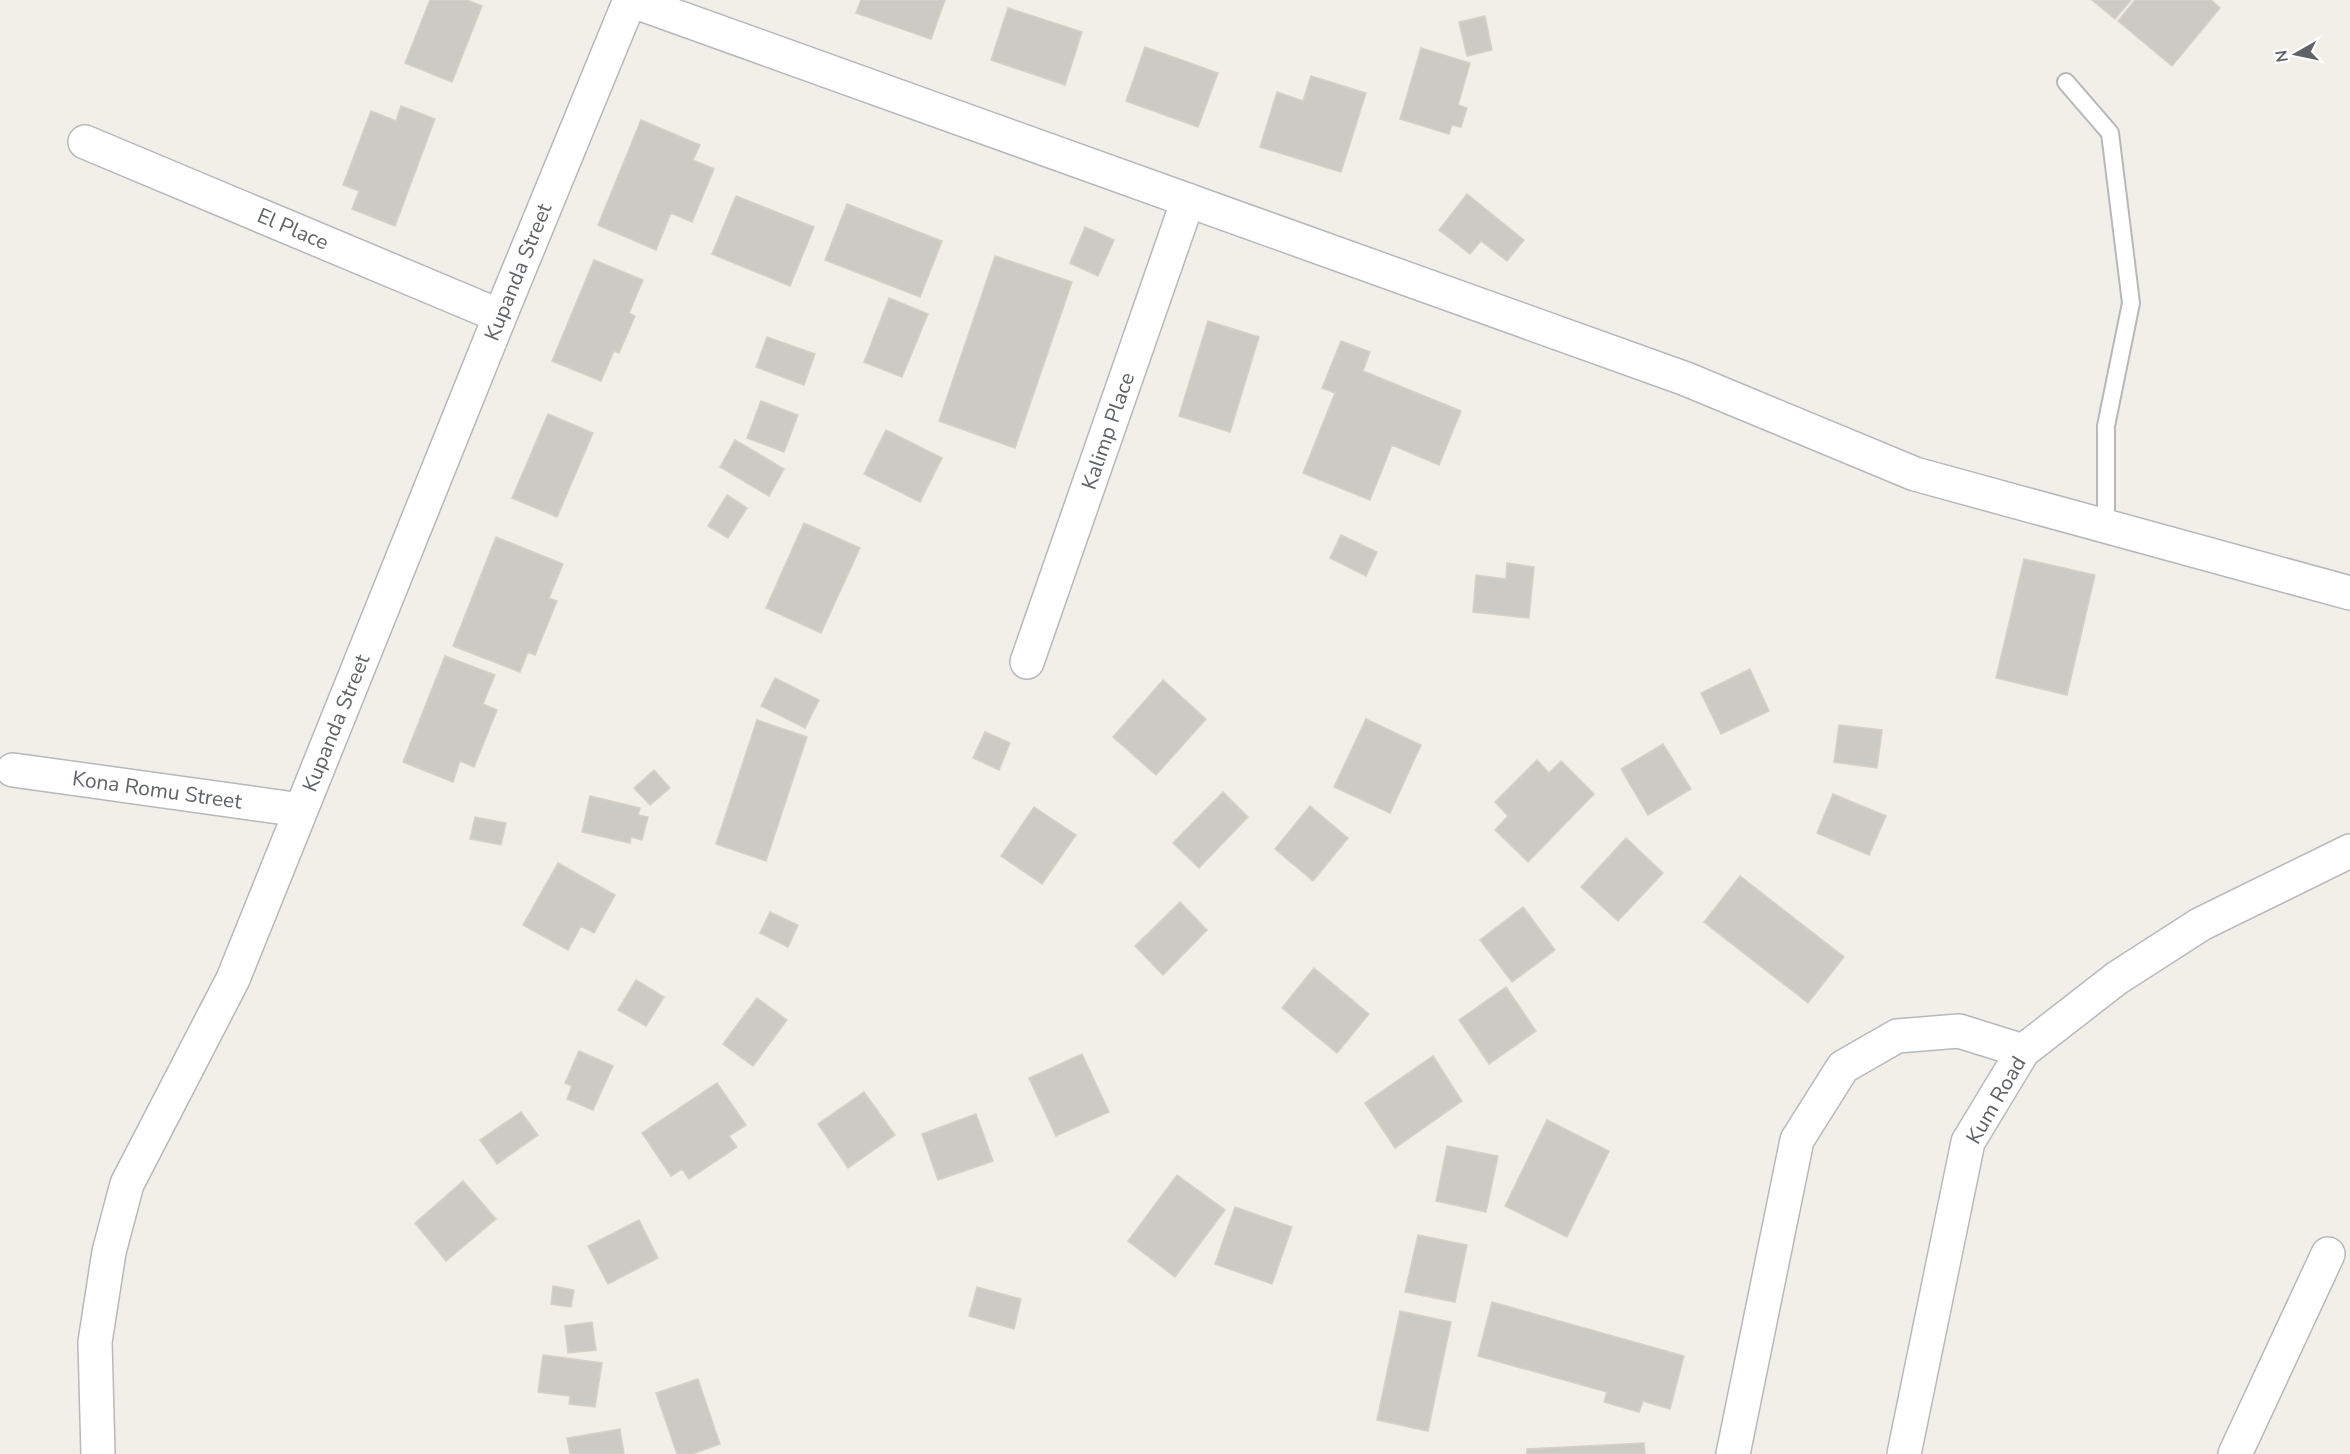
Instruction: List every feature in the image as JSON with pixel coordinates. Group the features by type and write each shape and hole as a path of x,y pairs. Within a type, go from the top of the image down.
{"street":[{"path":"630,0 1686,379 1915,474 2350,593"},
{"name":"Kupanda Street","path":"98,1454 95,1342 109,1251 128,1184 233,979 630,0"},
{"name":"El Place","path":"85,142 500,316"},
{"name":"Kalimp Place","path":"1027,662 1188,200"},
{"name":"Kona Romu Street","path":"13,770 301,810"},
{"name":"Kum Road","path":"1904,1454 1968,1142 2023,1052 2117,978 2201,924 2350,851"},
{"path":"1733,1454 1797,1140 1843,1067 1897,1036 1959,1031 2023,1052"},
{"path":"2235,1454 2328,1254"}],"lane":[{"path":"2066,82 2110,133 2131,303 2106,426 2106,525"}],"building":[{"path":"430,0 467,0 482,6 452,82 405,63"},
{"path":"861,0 945,0 931,39 856,13"},
{"path":"2092,0 2131,0 2115,19"},
{"path":"2135,0 2211,0 2220,8 2172,66 2118,21"},
{"path":"1008,8 1082,32 1065,85 991,60"},
{"path":"1485,16 1492,50 1467,56 1459,22"},
{"path":"1145,47 1218,73 1198,127 1126,101"},
{"path":"1421,48 1470,63 1458,105 1467,108 1461,127 1452,125 1449,134 1400,119"},
{"path":"1311,76 1366,93 1341,172 1260,147 1277,92 1303,101"},
{"path":"401,106 435,119 395,226 352,209 359,191 343,185 371,111 396,121"},
{"path":"641,120 700,145 693,160 714,169 692,222 671,213 656,250 598,225"},
{"path":"1467,194 1524,240 1507,261 1481,241 1470,254 1439,230"},
{"path":"736,196 814,227 790,286 712,254"},
{"path":"847,204 942,241 920,297 825,260"},
{"path":"1085,227 1114,240 1098,276 1070,263"},
{"path":"995,256 1072,282 1015,448 939,421"},
{"path":"594,260 643,280 629,313 635,316 619,353 614,351 601,381 552,361"},
{"path":"889,298 928,314 902,377 864,362"},
{"path":"1208,321 1259,337 1230,432 1179,416"},
{"path":"767,337 815,354 804,385 756,367"},
{"path":"1341,341 1370,352 1363,371 1461,411 1439,465 1392,445 1370,500 1303,473 1335,393 1322,388"},
{"path":"761,401 798,415 784,452 747,438"},
{"path":"548,414 593,433 557,517 512,498"},
{"path":"886,430 942,458 920,502 864,474"},
{"path":"735,440 784,469 769,496 720,467"},
{"path":"727,495 747,508 728,538 708,526"},
{"path":"804,523 860,548 821,633 766,608"},
{"path":"1341,535 1377,552 1366,576 1330,558"},
{"path":"496,537 563,564 549,598 557,601 535,655 528,652 520,672 453,646"},
{"path":"2024,559 2095,575 2067,695 1996,678"},
{"path":"1507,563 1534,567 1529,618 1473,612 1476,575 1506,579"},
{"path":"445,656 495,675 483,704 497,710 474,767 460,761 453,782 403,762"},
{"path":"1750,669 1769,711 1721,734 1701,693"},
{"path":"775,678 819,700 805,728 761,706"},
{"path":"1163,680 1206,719 1156,775 1113,737"},
{"path":"1366,719 1421,745 1390,813 1334,787"},
{"path":"757,720 807,737 766,861 716,844"},
{"path":"1839,725 1882,730 1877,768 1834,762"},
{"path":"985,732 1010,743 999,770 973,758"},
{"path":"1663,744 1691,789 1648,815 1621,769"},
{"path":"1537,760 1549,773 1561,761 1594,794 1528,862 1495,830 1508,816 1495,802"},
{"path":"654,770 670,788 650,805 634,788"},
{"path":"1223,792 1248,817 1199,868 1173,843"},
{"path":"1833,794 1886,816 1869,855 1817,833"},
{"path":"590,796 640,808 638,815 648,817 642,840 631,837 630,843 582,832"},
{"path":"1310,806 1348,838 1313,881 1275,849"},
{"path":"1034,807 1076,835 1042,884 1001,856"},
{"path":"475,817 506,823 501,845 470,839"},
{"path":"1626,838 1663,873 1618,921 1581,887"},
{"path":"558,863 615,895 594,933 581,926 568,950 523,925"},
{"path":"1740,876 1844,957 1808,1003 1704,922"},
{"path":"1180,902 1207,930 1163,975 1135,946"},
{"path":"1523,907 1555,950 1512,982 1480,940"},
{"path":"770,912 798,925 788,947 760,933"},
{"path":"1314,968 1369,1014 1337,1053 1282,1008"},
{"path":"636,980 664,997 646,1026 618,1010"},
{"path":"1506,987 1536,1031 1489,1064 1459,1020"},
{"path":"757,998 787,1020 753,1066 723,1044"},
{"path":"579,1051 613,1066 593,1110 567,1099 572,1086 565,1083"},
{"path":"1082,1054 1109,1112 1056,1136 1029,1078"},
{"path":"1433,1056 1462,1101 1395,1148 1365,1103"},
{"path":"717,1083 746,1125 729,1136 737,1147 689,1179 682,1169 671,1176 642,1133"},
{"path":"864,1092 895,1135 848,1168 818,1124"},
{"path":"521,1112 538,1135 497,1164 480,1140"},
{"path":"976,1114 993,1161 938,1180 922,1134"},
{"path":"1547,1120 1609,1151 1567,1237 1505,1206"},
{"path":"1447,1146 1498,1156 1486,1212 1436,1201"},
{"path":"1177,1175 1225,1210 1175,1277 1128,1241"},
{"path":"463,1181 496,1219 446,1261 415,1223"},
{"path":"1235,1207 1292,1227 1272,1284 1215,1264"},
{"path":"639,1220 658,1258 608,1284 588,1246"},
{"path":"1418,1235 1467,1245 1455,1302 1405,1292"},
{"path":"553,1286 574,1290 571,1307 551,1304"},
{"path":"977,1287 1021,1299 1014,1329 969,1316"},
{"path":"1492,1302 1684,1356 1670,1409 1643,1401 1639,1412 1604,1402 1607,1392 1478,1356"},
{"path":"1400,1311 1451,1322 1428,1431 1377,1420"},
{"path":"592,1322 596,1350 568,1353 565,1326"},
{"path":"543,1355 602,1363 595,1407 569,1404 570,1396 538,1392"},
{"path":"698,1379 720,1444 692,1454 677,1454 656,1393"},
{"path":"620,1429 624,1454 570,1454 567,1438"},
{"path":"1644,1443 1645,1454 1527,1454 1527,1449"}]}
